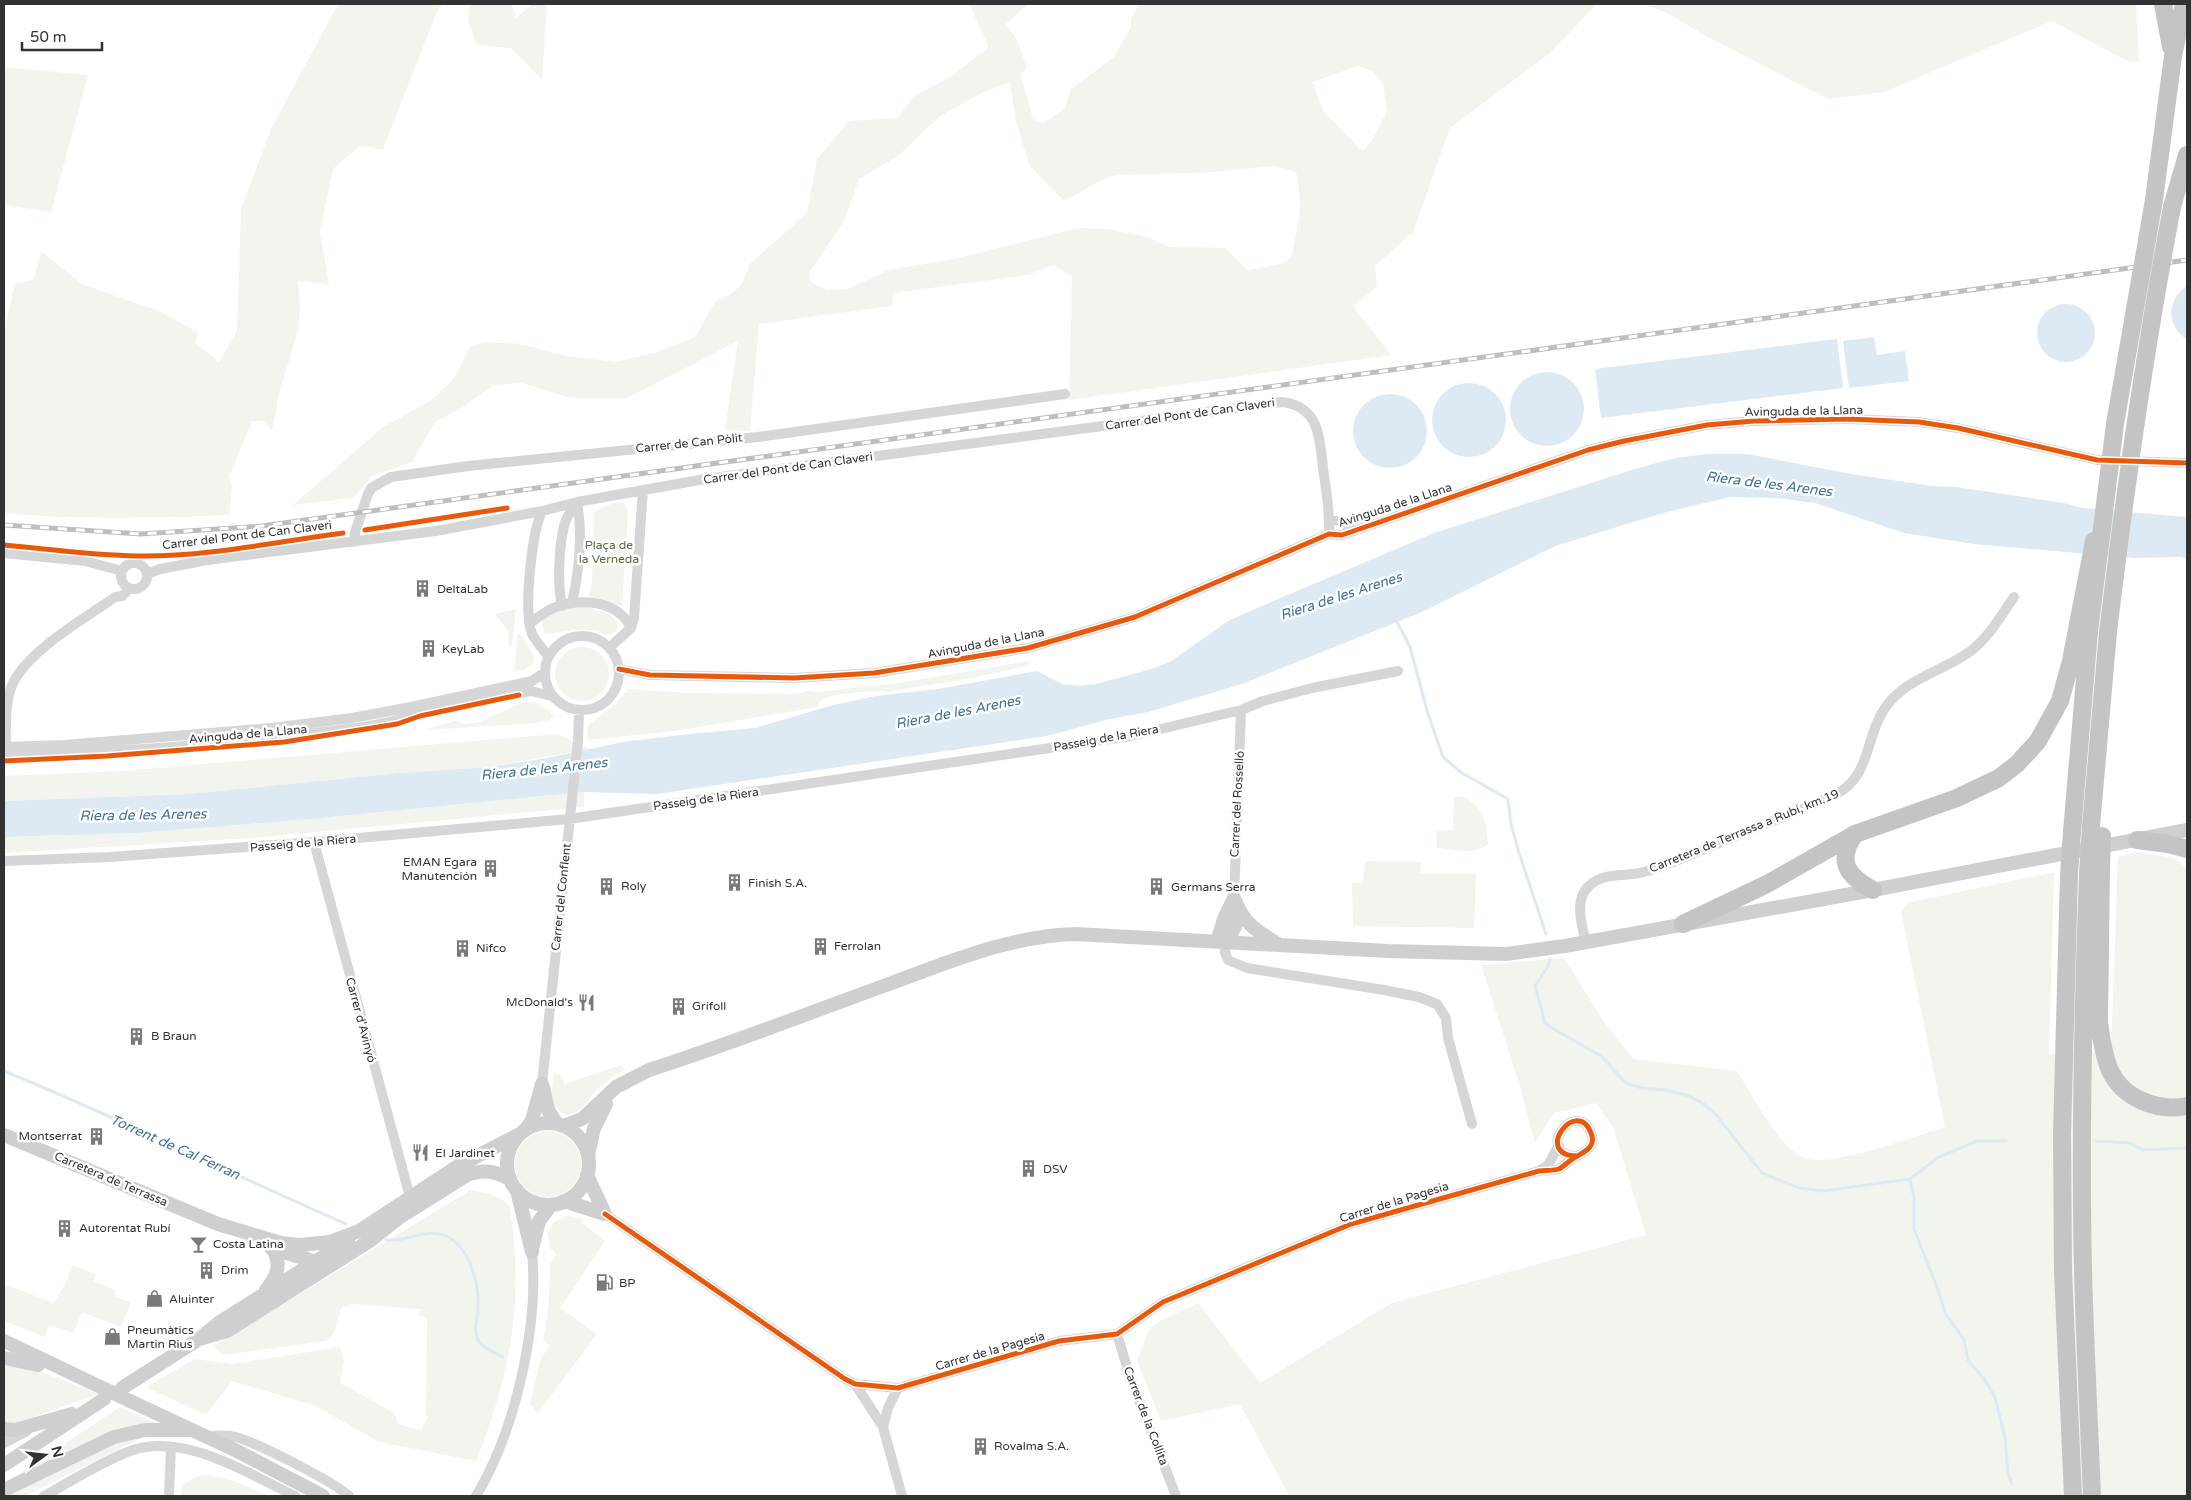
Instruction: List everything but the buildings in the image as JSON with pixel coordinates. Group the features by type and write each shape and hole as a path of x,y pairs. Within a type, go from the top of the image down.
{"highway":[{"path":"2163,4 2173,56"},
{"path":"2073,1496 2063,1271 2062,1134 2069,875 2083,627 2103,512 2130,330 2154,200 2173,56 2184,4"},
{"path":"2187,155 2172,207 2148,335 2121,523 2100,714 2095,871 2099,1022 2101,1041 2108,1067 2121,1085 2140,1100 2166,1108 2187,1106"},
{"path":"2177,188 2187,172"},
{"path":"1683,924 1767,884 1855,834 1957,798 1999,778 2017,764 2038,741 2060,701 2083,627"},
{"path":"1855,834 1847,848 1846,864 1855,880 1873,890"},
{"path":"2137,840 2168,844 2187,849"},
{"path":"2092,1496 2085,1341 2081,1139 2083,1014 2095,871"}],"main road":[{"path":"218,1224 281,1243 300,1245 330,1242 359,1231 458,1166 540,1123 560,1125 582,1120 624,1082 649,1070 944,964 1026,939 1075,934 1388,951 1490,954 1534,951 1873,890 2187,830"},
{"path":"1234,898 1239,913 1259,933 1278,944"},
{"path":"1222,941 1224,919 1234,898"},
{"path":"1222,941 1235,927 1239,913"},
{"path":"542,1084 548,1110 560,1125 579,1137 588,1155"},
{"path":"532,1252 507,1169 508,1154 532,1120 542,1084"},
{"path":"532,1252 537,1226 558,1203 579,1191 587,1174 588,1155 594,1128 610,1094"},
{"name":"Carretera de Terrassa","path":"4,1135 218,1224"},
{"path":"218,1224 273,1249 316,1262 330,1259 384,1228 467,1175 489,1170 513,1184 529,1200 558,1203 605,1214"},
{"path":"587,1174 605,1214"},
{"path":"200,1339 227,1331 371,1240 384,1228"},
{"path":"122,1388 200,1339 220,1322 260,1296 352,1239 359,1231"},
{"path":"260,1296 272,1282 279,1268 273,1249"},
{"path":"4,1341 197,1433 323,1496"},
{"path":"4,1358 61,1369"},
{"path":"4,1465 104,1399"},
{"path":"7,1430 56,1420 90,1409"},
{"path":"4,1490 114,1437 145,1430 197,1433"}],"street":[{"name":"Carrer de Can Pòlit","path":"354,542 355,532 371,488 391,477 468,466 758,436 1065,394"},
{"name":"Carrer del Pont de Can Claveri","path":"147,574 160,569 207,560 436,531 542,511 577,502 715,478 1282,402 1300,407 1312,420 1320,434 1329,534"},
{"name":"Avinguda de la Llana","path":"619,669 650,675 794,678 874,673 1028,648 1135,617 1329,534 1342,535 1588,450 1698,427 1754,421 1848,419 1919,422 1958,428 2097,460 2187,463"},
{"path":"609,648 631,628 634,618 643,490"},
{"path":"567,604 559,591 564,525 577,502"},
{"path":"567,604 575,587 580,519 577,502"},
{"path":"542,511 538,520 532,559 528,613 532,634 548,656"},
{"name":"Avinguda de la Llana","path":"1329,519 1342,522 1354,530"},
{"path":"4,553 85,561 125,580 137,588 143,585 147,574 144,567 135,563 125,566 125,580 115,591 115,597 46,646 22,670 12,685 8,708 5,751"},
{"name":"Carretera de Terrassa a Rubí, km.19","path":"1586,942 1581,904 1585,890 1595,881 1602,878 1635,874 1658,868 1786,816 1846,789 1860,771 1875,727 1885,708 1908,687 1971,651 1983,640 2014,597"},
{"path":"530,622 551,609 567,604 594,602 612,609 626,618 631,628"},
{"path":"581,635 601,640 609,648 614,654 619,669 618,682 613,694 604,704 592,709 579,711 562,705 552,696 546,686 544,673 548,656 560,642 581,635"},
{"name":"Passeig de la Riera","path":"4,861 115,857 314,842 569,819 1131,736 1241,710 1263,701 1312,688 1398,672"},
{"name":"Avinguda de la Llana","path":"5,751 208,734 352,718 532,681 544,673"},
{"name":"Avinguda de la Llana","path":"618,682 650,675"},
{"name":"Avinguda de la Llana","path":"5,751 96,752 269,738 404,719 418,714 531,692 552,696"},
{"name":"Carrer del Rosselló","path":"1234,898 1241,710"},
{"name":"Carrer del Conflent","path":"542,1084 578,740 579,711"},
{"name":"Carrer d'Avinyó","path":"314,842 410,1198"},
{"path":"1222,941 1228,960 1247,968 1384,990 1419,997 1437,1004 1446,1018 1448,1038 1472,1124"},
{"name":"Carrer de la Pagesia","path":"605,1214 855,1384 898,1388 1059,1341 1117,1334 1163,1302 1351,1224 1540,1171 1559,1168 1583,1154 1591,1146 1592,1135 1586,1125 1576,1122 1565,1125 1558,1134 1559,1145 1552,1160 1540,1171"},
{"path":"1559,1145 1566,1154 1577,1156"},
{"path":"476,1496 481,1491 506,1428 521,1372 533,1306 534,1274 532,1252"},
{"name":"Carrer de la Collita","path":"1117,1334 1130,1377 1176,1496"},
{"path":"855,1384 883,1427 902,1496"},
{"path":"883,1427 888,1408 898,1388"},
{"path":"4,1443 25,1432 56,1420"},
{"path":"197,1433 232,1436 249,1441 320,1478 349,1496"},
{"path":"169,1496 171,1447"},
{"path":"44,1496 133,1450 171,1447 224,1461 295,1496"}],"green space":[{"path":"338,4 444,4 438,9 383,149 360,146 333,169 320,232 329,285 298,280 300,307 298,330 279,394 272,430 263,421 252,421 229,477 232,488 229,515 88,518 4,513 4,332 15,283 34,280 41,251 82,284 161,312 199,333 195,343 219,362 237,331 241,209 272,127"},
{"path":"469,4 512,4 516,18 533,4 545,4 547,6 542,80 511,48 477,45 468,21"},
{"path":"969,4 1028,4 1006,24 1016,38 1027,68 1020,74 1033,119 1044,123 1065,108 1071,89 1113,58 1131,27 1131,19 1139,4 1597,4 1550,53 1450,128 1413,232 1375,266 1377,287 1353,306 1391,355 1069,400 1072,276 1054,265 1028,275 894,293 892,306 759,324 750,431 725,430 738,341 627,398 571,398 522,383 493,385 463,407 435,422 412,462 372,476 353,498 293,505 382,428 433,399 455,377 470,347 484,342 519,344 566,356 616,362 657,352 695,337 716,301 731,294 741,285 750,264 807,213 817,159 849,121 898,118 913,97 952,76 989,47","holes":["1358,66 1372,71 1383,84 1387,111 1371,142 1362,151 1323,111 1312,82","1010,82 1016,121 1029,165 1062,199 1071,198 1099,181 1115,175 1201,173 1275,166 1296,172 1300,205 1292,256 1282,264 1248,270 1225,248 1169,247 1147,237 1107,229 1078,228 949,260 889,270 848,289 827,290 812,283 809,273 844,221 859,179 898,156 940,116 982,93"]},
{"path":"1642,4 2136,4 2139,61 2129,62 2052,21 1884,92 1828,99 1708,37 1665,12"},
{"path":"4,67 88,75 51,212 4,205"},
{"name":"Plaça de la Verneda","path":"624,502 628,511 622,606 592,598 589,595 592,581 594,512 613,503"},
{"path":"583,606 609,614 617,621 618,629 612,634 606,635 595,630 574,630 545,634 542,622 550,615 560,610"},
{"path":"516,609 512,646 509,647 508,631 495,614"},
{"path":"518,633 523,637 534,657 533,664 524,670 514,671"},
{"path":"577,647 587,647 597,651 605,659 609,674 605,689 597,697 587,701 577,701 567,697 559,689 555,679 555,669 559,659 567,651"},
{"path":"1029,661 1027,666 972,678 884,692 882,690 834,695 820,701 817,707 674,731 587,740 588,725 615,705 628,689 689,693 797,694 808,691 818,692 899,683"},
{"path":"523,702 540,705 554,716 550,720 535,723 425,730 455,721 465,724 480,722"},
{"path":"558,734 589,749 490,767 399,773 189,794 4,801 4,776 122,771"},
{"path":"584,792 584,807 250,838 4,853 4,837 139,833 311,819"},
{"path":"1459,796 1473,803 1482,814 1488,844 1483,848 1464,851 1437,848 1436,831 1453,830 1454,799"},
{"path":"2136,852 2175,858 2187,869 2187,1496 1289,1496 1240,1404 1161,1421 1137,1361 1149,1330 1158,1322 1198,1303 1260,1383 1392,1303 1646,1235 1613,1127 1596,1103 1554,1113 1535,1143 1519,1083 1481,965 1564,958 1602,1019 1633,1059 1737,1071 1769,1123 1792,1150 1808,1159 1837,1158 1876,1149 1945,1127 1901,912 1907,903 2054,872 2049,1054 2111,1051 2118,857"},
{"path":"1365,861 1421,862 1420,874 1476,874 1474,928 1353,926 1352,883 1363,882"},
{"path":"621,1065 624,1070 601,1086 580,1110 567,1115 556,1108 552,1098 554,1073 559,1074 565,1084"},
{"path":"554,1131 572,1140 579,1151 581,1164 579,1177 572,1188 561,1195 542,1197 524,1188 517,1177 515,1158 524,1140 535,1133"},
{"path":"471,1190 498,1197 510,1208 516,1275 515,1306 506,1368 488,1429 476,1461 379,1442 316,1406 232,1381 206,1415 146,1387 195,1359 233,1364 340,1347 344,1360 340,1383 394,1413 398,1424 421,1431 428,1416 426,1416 427,1317 418,1316 421,1309 352,1304 341,1308 335,1330 326,1341 223,1355 214,1346"},
{"path":"567,1216 582,1218 581,1222 605,1241 560,1308 597,1334 538,1413 530,1404 540,1360 550,1345 543,1341 549,1304 550,1264 557,1254 550,1248 548,1232 554,1222"},
{"path":"73,1265 95,1274 94,1281 115,1290 114,1296 131,1303 121,1327 82,1312 73,1333 48,1325 45,1337 4,1321 4,1284 54,1303"},
{"path":"13,1361 98,1394 25,1420 4,1425 4,1363"},
{"path":"120,1407 155,1423 136,1426 99,1437 11,1479"},
{"path":"145,1436 25,1496 5,1496 128,1438"},
{"path":"200,1475 218,1477 235,1482 268,1496 181,1496 182,1485"}],"water":[{"path":"2187,286 2187,339 2175,327 2171,313 2175,298"},
{"path":"2060,304 2072,304 2082,308 2091,317 2095,339 2087,354 2072,362 2060,362 2050,358 2041,349 2037,339 2037,327 2041,317 2050,308"},
{"path":"1874,337 1877,355 1905,351 1909,381 1849,388 1843,341"},
{"path":"1837,339 1843,388 1601,418 1595,369"},
{"path":"1547,372 1561,375 1573,383 1581,395 1584,409 1581,423 1573,435 1561,443 1547,446 1533,443 1521,435 1513,423 1510,409 1513,395 1521,383 1533,375"},
{"path":"1469,383 1483,386 1495,394 1503,406 1506,420 1503,434 1495,446 1483,454 1469,457 1455,454 1443,446 1435,434 1432,420 1435,406 1443,394 1455,386"},
{"path":"1390,394 1404,397 1416,405 1424,417 1427,431 1424,445 1416,457 1404,465 1390,468 1376,465 1364,457 1356,445 1353,431 1356,417 1364,405 1376,397"},
{"name":"Riera de les Arenes","path":"1708,454 1747,454 1851,474 1933,486 1956,487 2064,503 2082,508 2187,517 2187,559 2181,557 2134,558 1974,544 1904,533 1815,503 1778,498 1730,497 1663,513 1555,546 1422,612 1242,684 1148,712 1110,719 1047,736 657,794 584,792 311,819 139,833 4,837 4,801 189,794 399,773 490,767 547,758 623,742 755,728 833,705 876,696 938,689 1037,671 1062,684 1079,686 1096,684 1170,662 1228,621 1434,533 1638,468 1675,458"}],"waterway":[{"path":"1396,620 1410,647 1428,714 1443,757 1462,773 1508,799 1511,824 1519,853 1546,934"},
{"path":"1550,959 1548,966 1535,986 1544,1022 1601,1056 1626,1083 1642,1088 1666,1090 1689,1096 1704,1104 1717,1116 1762,1173 1799,1188 1823,1191 1910,1179 1939,1157 1977,1141 2006,1141"},
{"name":"Torrent de Cal Ferran","path":"4,1071 346,1224"},
{"path":"2096,1141 2130,1143 2143,1150 2187,1148"},
{"path":"1910,1179 1914,1198 1914,1229 1946,1315 1964,1339 1968,1360 1984,1379 1995,1397 2005,1438 2008,1474 2012,1484"},
{"path":"386,1240 431,1233 446,1236 454,1241 466,1256 477,1287 478,1310 476,1327 478,1340 486,1348 503,1357"}],"railway":[{"path":"4,525 141,534 262,526 2187,260"}],"cycle path":[{"path":"619,669 650,675 794,678 874,673 1028,648 1135,617 1329,534 1342,535 1588,450 1707,425 1754,421 1848,419 1919,422 1958,428 2097,460 2187,463"},
{"path":"365,530 507,508"},
{"path":"4,545 104,554 163,556 215,552 343,533"},
{"path":"4,761 107,756 284,742 397,724 420,716 519,695"},
{"path":"605,1214 845,1379 855,1384 898,1388 1059,1341 1117,1334 1163,1302 1351,1224 1539,1171 1559,1169 1585,1151 1591,1145 1591,1133 1585,1123 1577,1121 1569,1124 1562,1130 1558,1139 1558,1147 1564,1153 1577,1156"}],"place":[{"name":"DeltaLab","path":"423,589"},
{"name":"KeyLab","path":"428,649"},
{"name":"EMAN Egara Manutención","path":"491,869"},
{"name":"Finish S.A.","path":"734,883"},
{"name":"Roly","path":"607,886"},
{"name":"Germans Serra","path":"1157,887"},
{"name":"Ferrolan","path":"820,946"},
{"name":"Nifco","path":"462,948"},
{"name":"McDonald's","path":"587,1002"},
{"name":"Grifoll","path":"678,1006"},
{"name":"B Braun","path":"137,1036"},
{"name":"Montserrat","path":"96,1136"},
{"name":"El Jardinet","path":"421,1153"},
{"name":"DSV","path":"1029,1169"},
{"name":"Autorentat Rubí","path":"65,1228"},
{"name":"Costa Latina","path":"199,1244"},
{"name":"Drim","path":"207,1270"},
{"name":"BP","path":"605,1283"},
{"name":"Aluinter","path":"155,1299"},
{"name":"Pneumàtics Martin Rius","path":"113,1337"},
{"name":"Rovalma S.A.","path":"980,1446"}]}
